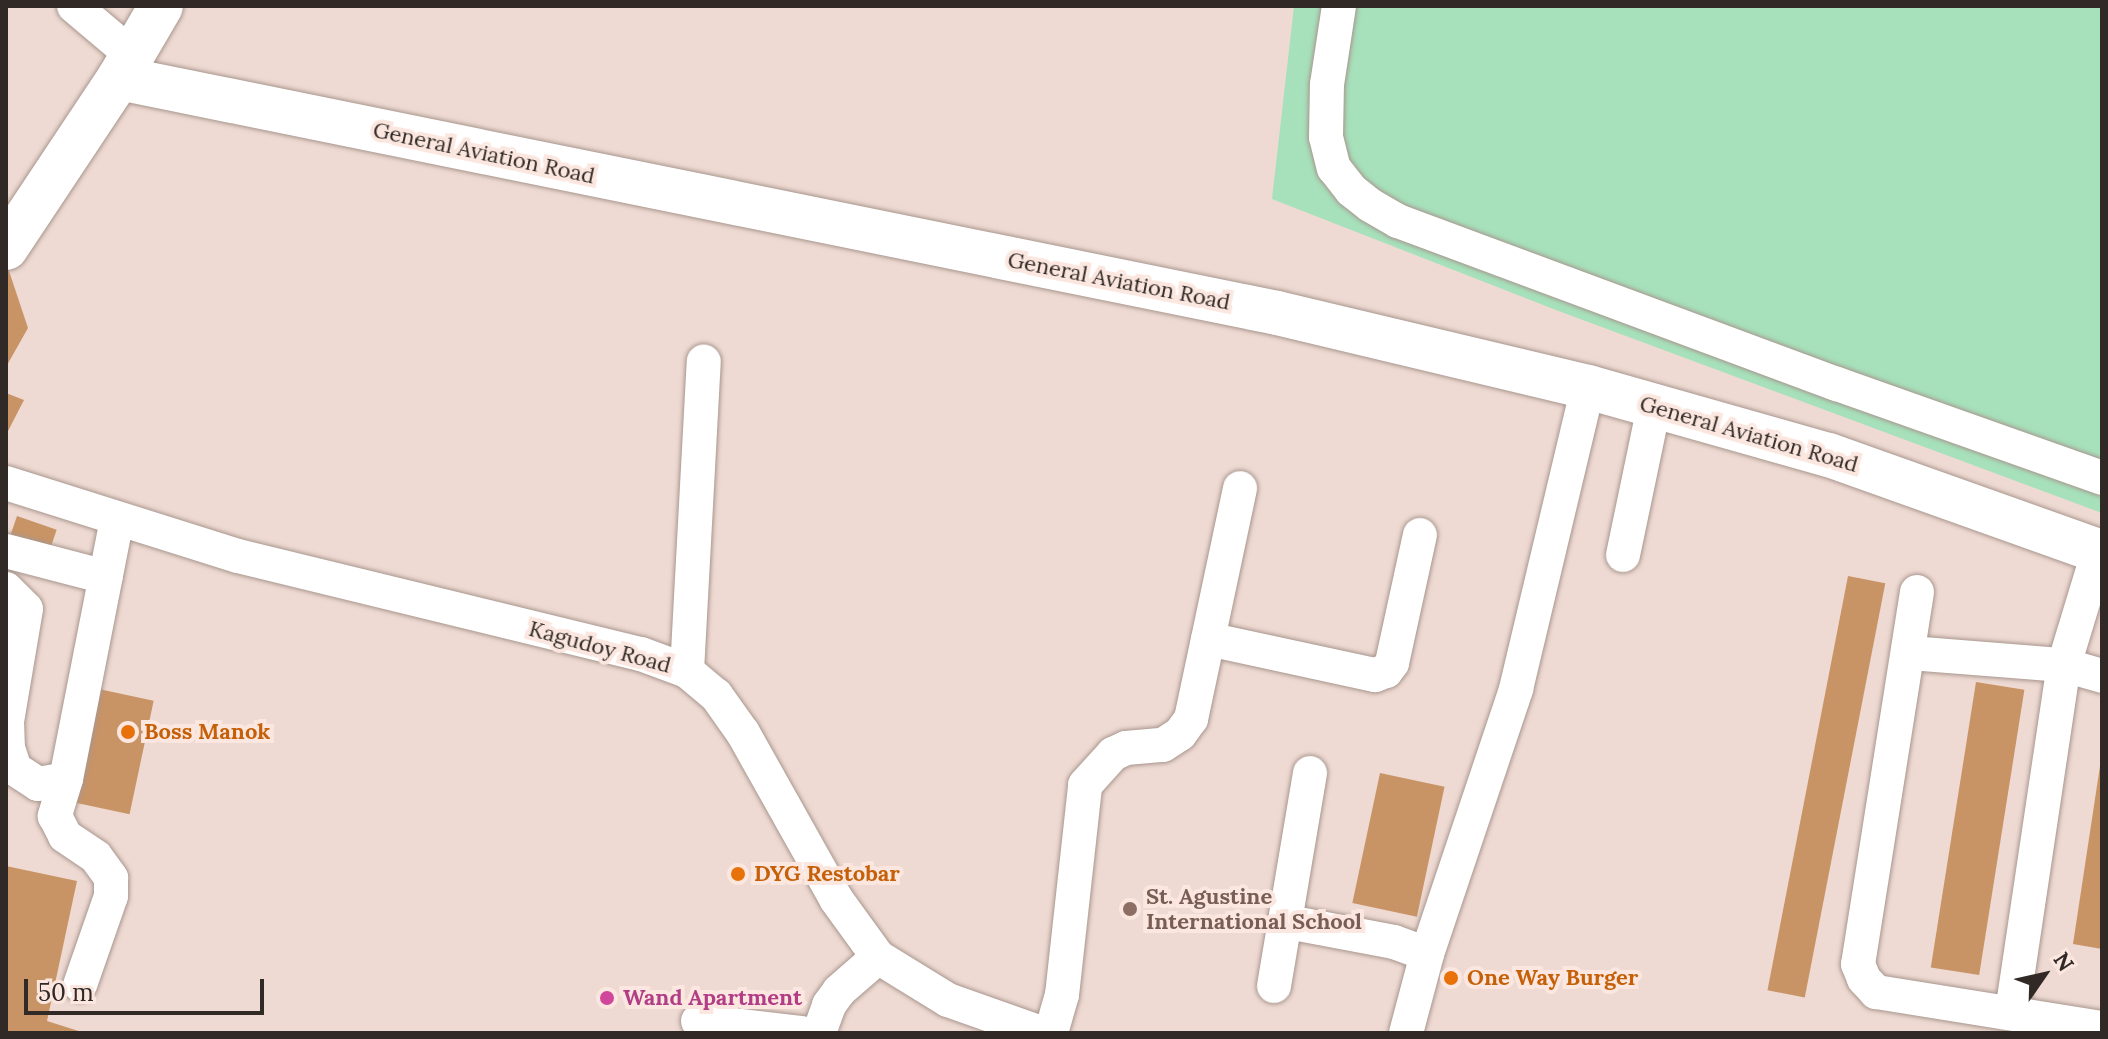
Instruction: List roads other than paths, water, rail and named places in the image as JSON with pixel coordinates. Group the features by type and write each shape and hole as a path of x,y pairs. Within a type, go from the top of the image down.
{"main road":[{"path":"6,248 126,67 161,6"},
{"name":"General Aviation Road","path":"126,67 1277,313 1588,387 1829,455 2100,551"}],"street":[{"path":"74,6 126,67"},
{"path":"1339,6 1327,84 1326,137 1334,168 1351,190 1370,205 1398,221 2102,478"},
{"path":"687,671 704,361"},
{"path":"1406,1033 1427,954 1516,689 1588,387"},
{"path":"1623,555 1654,406"},
{"path":"1051,1033 1062,995 1085,785 1113,754 1126,748 1163,745 1186,727 1240,488"},
{"name":"Kagudoy Road","path":"8,494 117,520 238,556 641,654 687,671 716,695 743,733 836,899 878,957 948,1000 1041,1033"},
{"path":"80,985 111,896 111,878 96,857 65,836 55,816 66,779 117,520"},
{"path":"1208,639 1375,675 1386,671 1392,663 1420,535"},
{"path":"6,551 106,577"},
{"path":"2012,1012 2064,665 2100,551"},
{"path":"6,589 26,609 7,721 8,748 15,769 38,784 66,779"},
{"path":"1917,592 1910,653 1858,964 1864,979 1876,992 2102,1028"},
{"path":"1910,653 2064,665 2102,676"},
{"path":"1274,986 1288,922 1310,773"},
{"path":"1288,922 1394,942 1427,954"},
{"path":"819,1033 829,1005 839,991 878,957"},
{"path":"698,1021 802,1033"}],"place":[{"name":"Boss Manok","path":"128,732"},
{"name":"DYG Restobar","path":"738,874"},
{"name":"St. Agustine International School","path":"1130,909"},
{"name":"One Way Burger","path":"1451,978"},
{"name":"Wand Apartment","path":"607,998"}]}
